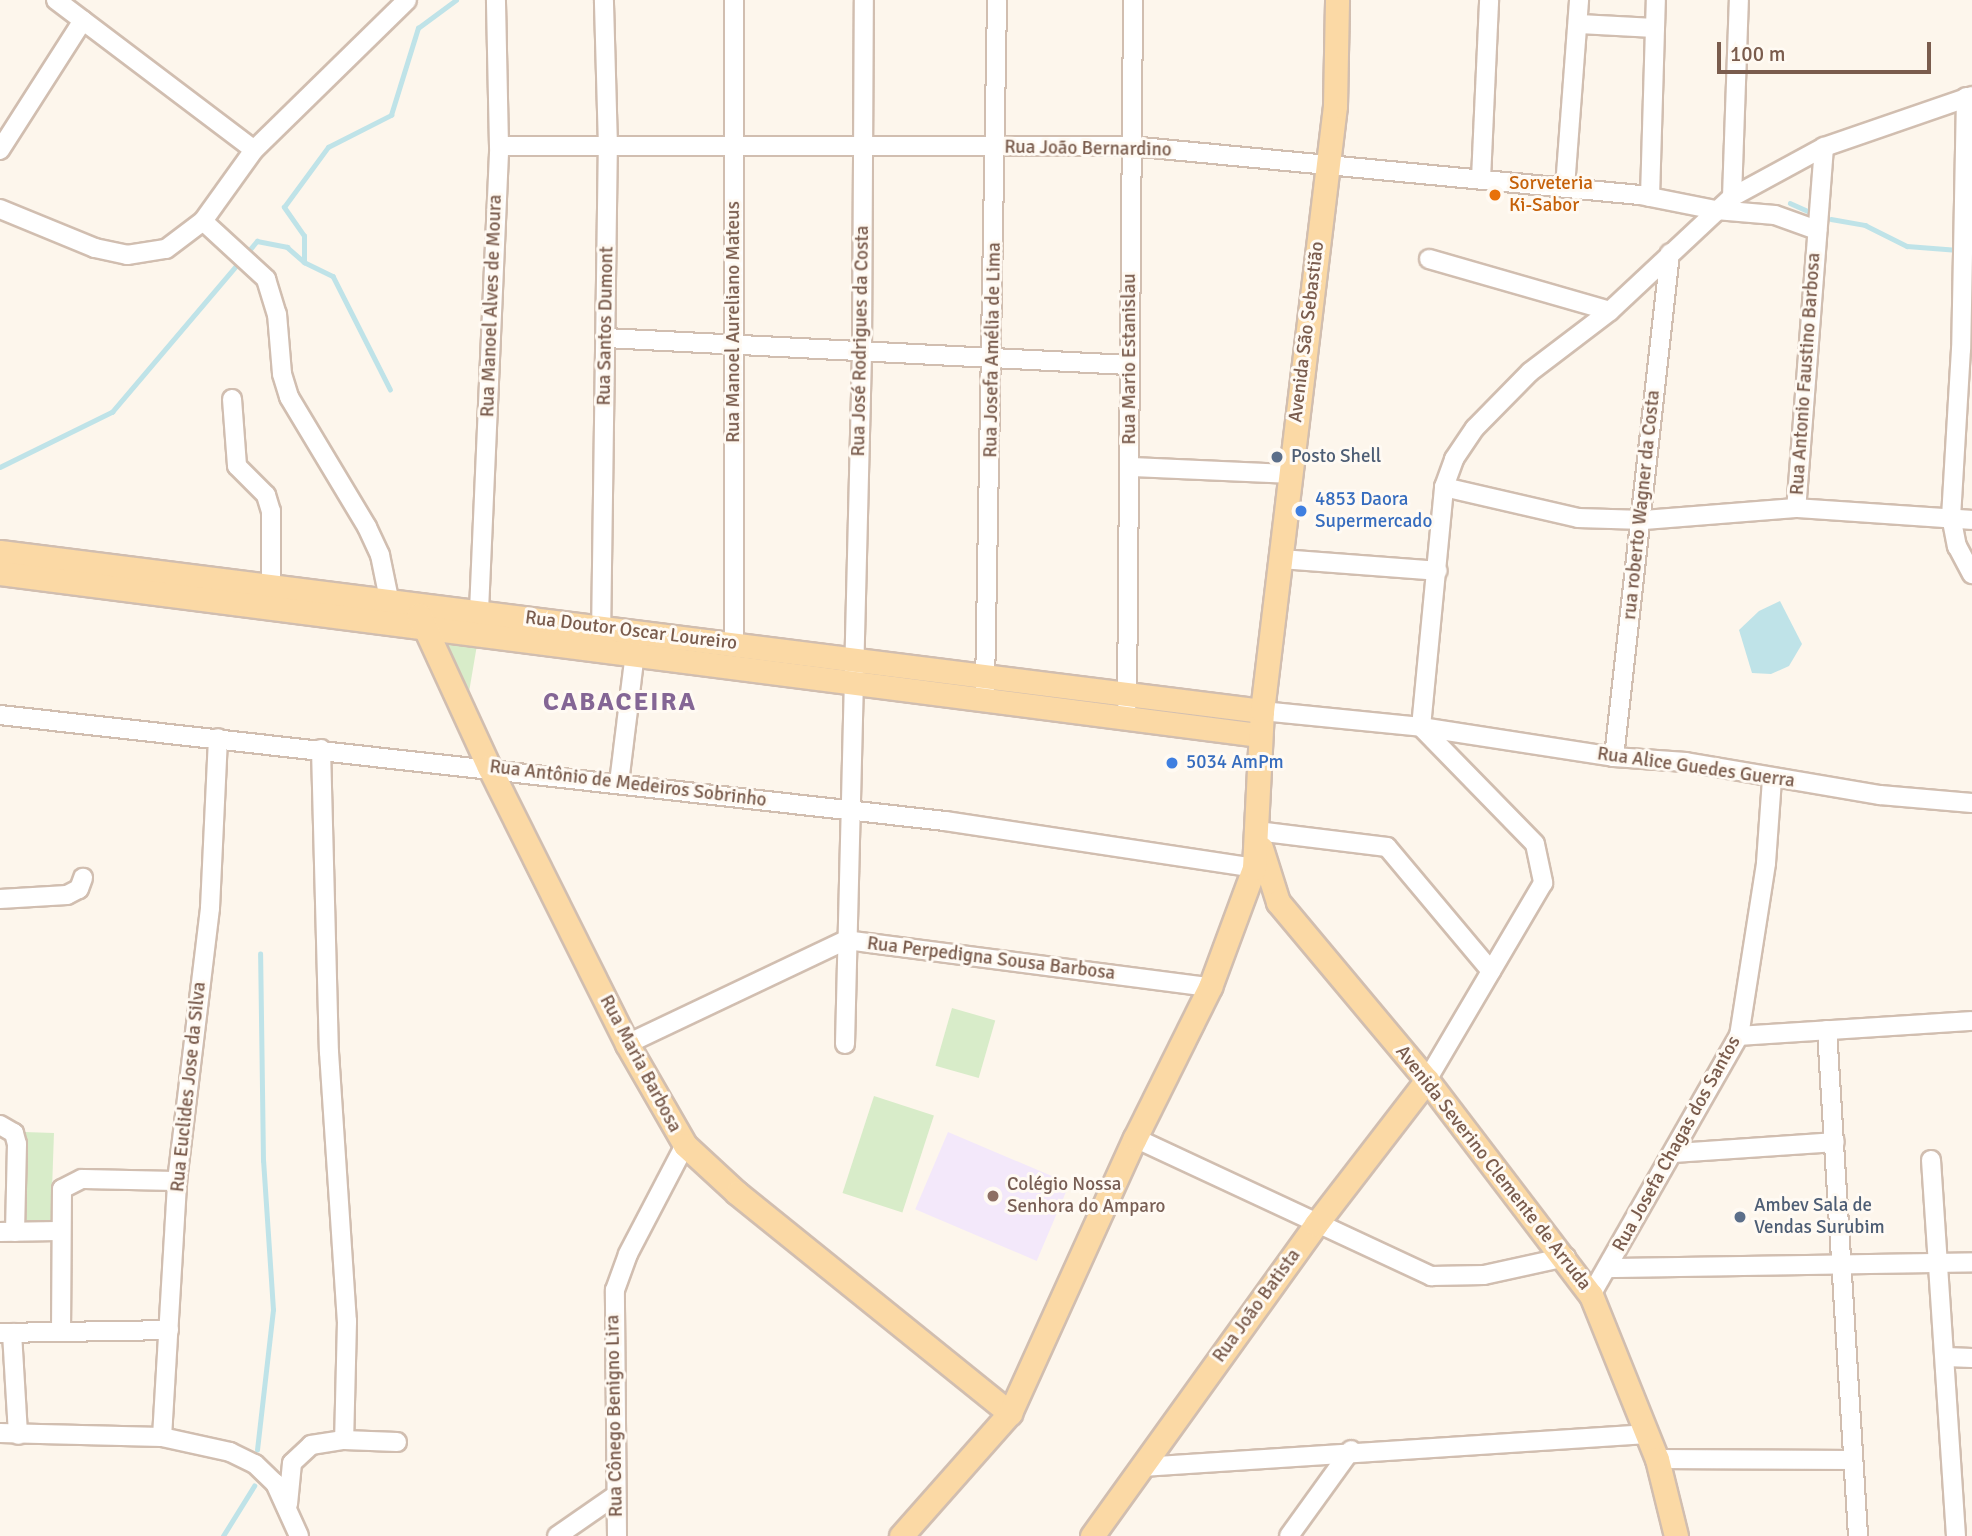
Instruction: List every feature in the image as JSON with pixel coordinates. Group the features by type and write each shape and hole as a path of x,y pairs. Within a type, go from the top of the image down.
{"main road":[{"name":"Avenida São Sebastião","path":"901,1536 1010,1413 1135,1138 1210,987 1254,868 1262,711 1335,106 1337,0"},
{"name":"Rua Doutor Oscar Loureiro","path":"0,552 389,598 1262,711"},
{"name":"Rua Doutor Oscar Loureiro","path":"0,573 422,625 600,652 1260,735"},
{"name":"Rua Maria Barbosa","path":"415,603 422,625 489,767 627,1044 685,1145 737,1193 1010,1413"},
{"name":"Avenida Severino Clemente de Arruda","path":"1257,831 1278,902 1427,1080 1566,1257 1591,1295 1657,1459 1676,1536"},
{"name":"Rua João Batista","path":"1092,1536 1316,1224 1427,1080"}],"street":[{"path":"56,0 254,150"},
{"path":"0,209 95,248 127,254 166,249 203,221 254,150 407,0"},
{"name":"Rua Manoel Alves de Moura","path":"479,611 499,146 496,0"},
{"name":"Rua Santos Dumont","path":"600,652 608,147 604,0"},
{"name":"Rua Manoel Aureliano Mateus","path":"734,0 734,644"},
{"name":"Rua José Rodrigues da Costa","path":"845,1044 851,683 862,351 864,0"},
{"name":"Rua Josefa Amélia de Lima","path":"985,699 997,147 996,0"},
{"name":"Rua Mario Estanislau","path":"1127,718 1133,0"},
{"path":"1480,180 1489,0"},
{"path":"1565,187 1580,0"},
{"path":"1650,197 1656,0"},
{"path":"1732,197 1740,0"},
{"path":"0,150 83,20"},
{"path":"1579,23 1655,28"},
{"path":"1427,1080 1543,883 1535,844 1421,727 1444,487 1454,459 1504,397 1610,311 1732,197 1824,147 1969,96 1961,349 1951,516 1957,546 1972,574"},
{"name":"Rua João Bernardino","path":"499,146 1130,146 1650,197 1716,210 1775,215 1817,230"},
{"name":"Rua Antonio Faustino Barbosa","path":"1824,147 1796,508 1951,516 1972,520"},
{"path":"203,221 266,279 277,314 282,374 289,397 367,527 380,555 389,598"},
{"name":"rua roberto Wagner da Costa","path":"1614,757 1644,520 1670,253"},
{"path":"1429,259 1610,311"},
{"path":"606,338 1129,365"},
{"path":"232,399 237,466 266,495 271,510 271,608"},
{"path":"1129,467 1290,474"},
{"path":"1444,487 1578,518 1644,520 1796,508"},
{"path":"1280,559 1438,571"},
{"path":"619,783 636,656 636,631"},
{"name":"Rua Alice Guedes Guerra","path":"1262,711 1421,727 1614,757 1686,762 1772,779 1972,803"},
{"name":"Rua Antônio de Medeiros Sobrinho","path":"0,715 489,767 850,810 1254,868"},
{"name":"Rua Euclides Jose da Silva","path":"162,1437 177,1181 210,908 218,738"},
{"path":"321,749 329,1052 347,1321 344,1440"},
{"name":"Rua Josefa Chagas dos Santos","path":"1591,1295 1675,1153 1739,1036 1766,863 1772,779"},
{"path":"1257,831 1387,847 1492,971"},
{"path":"0,900 67,895 79,889 83,878"},
{"name":"Rua Perpedigna Sousa Barbosa","path":"627,1044 846,940 1210,987"},
{"path":"1739,1036 1972,1021"},
{"path":"1827,1030 1858,1536"},
{"path":"1,1125 14,1133 17,1144 7,1232 58,1231"},
{"path":"1135,1138 1431,1276 1483,1275 1566,1257"},
{"path":"1675,1153 1835,1142"},
{"name":"Rua Cônego Benigno Lira","path":"617,1536 615,1290 628,1254 685,1145"},
{"path":"1931,1160 1956,1536"},
{"path":"61,1332 59,1198 69,1182 177,1181"},
{"path":"1609,1268 1972,1262"},
{"path":"169,1331 6,1333 9,1434 162,1437 230,1452 255,1464 288,1504 299,1536"},
{"path":"1946,1357 1972,1358"},
{"path":"1142,1467 1351,1450 1647,1434"},
{"path":"288,1504 292,1463 298,1454 310,1445 344,1440 397,1442"},
{"path":"1289,1536 1351,1450"},
{"path":"1657,1459 1853,1460"},
{"path":"1953,1463 1972,1463"},
{"path":"557,1536 616,1495"}],"shaded area":[{"name":"Colégio Nossa Senhora do Amparo","path":"948,1132 1070,1184 1037,1261 915,1209"}],"green space":[{"path":"437,635 478,639 468,698"},
{"path":"952,1008 995,1020 979,1078 935,1066"},
{"path":"874,1096 934,1115 902,1212 842,1193"},
{"path":"24,1132 54,1133 51,1222 21,1221"}],"water":[{"path":"1780,601 1802,644 1789,666 1771,674 1752,673 1739,630 1759,611"}],"waterway":[{"path":"246,254 257,241 287,247 304,262 304,236 284,207 328,147 391,115 418,28 456,0"},
{"path":"1790,203 1815,214"},
{"path":"1831,219 1865,225 1907,246 1958,250"},
{"path":"0,467 112,412 240,261"},
{"path":"304,262 333,276 390,389"},
{"path":"257,1450 273,1310 263,1161 260,954"},
{"path":"223,1536 254,1486"}],"place":[{"name":"Sorveteria Ki-Sabor","path":"1495,195"},
{"name":"Posto Shell","path":"1277,457"},
{"name":"4853 Daora Supermercado","path":"1301,511"},
{"name":"5034 AmPm","path":"1172,763"},
{"name":"Colégio Nossa Senhora do Amparo","path":"993,1196"},
{"name":"Ambev Sala de Vendas Surubim","path":"1740,1217"}],"district":[{"name":"CABACEIRA","path":"620,703"}]}
